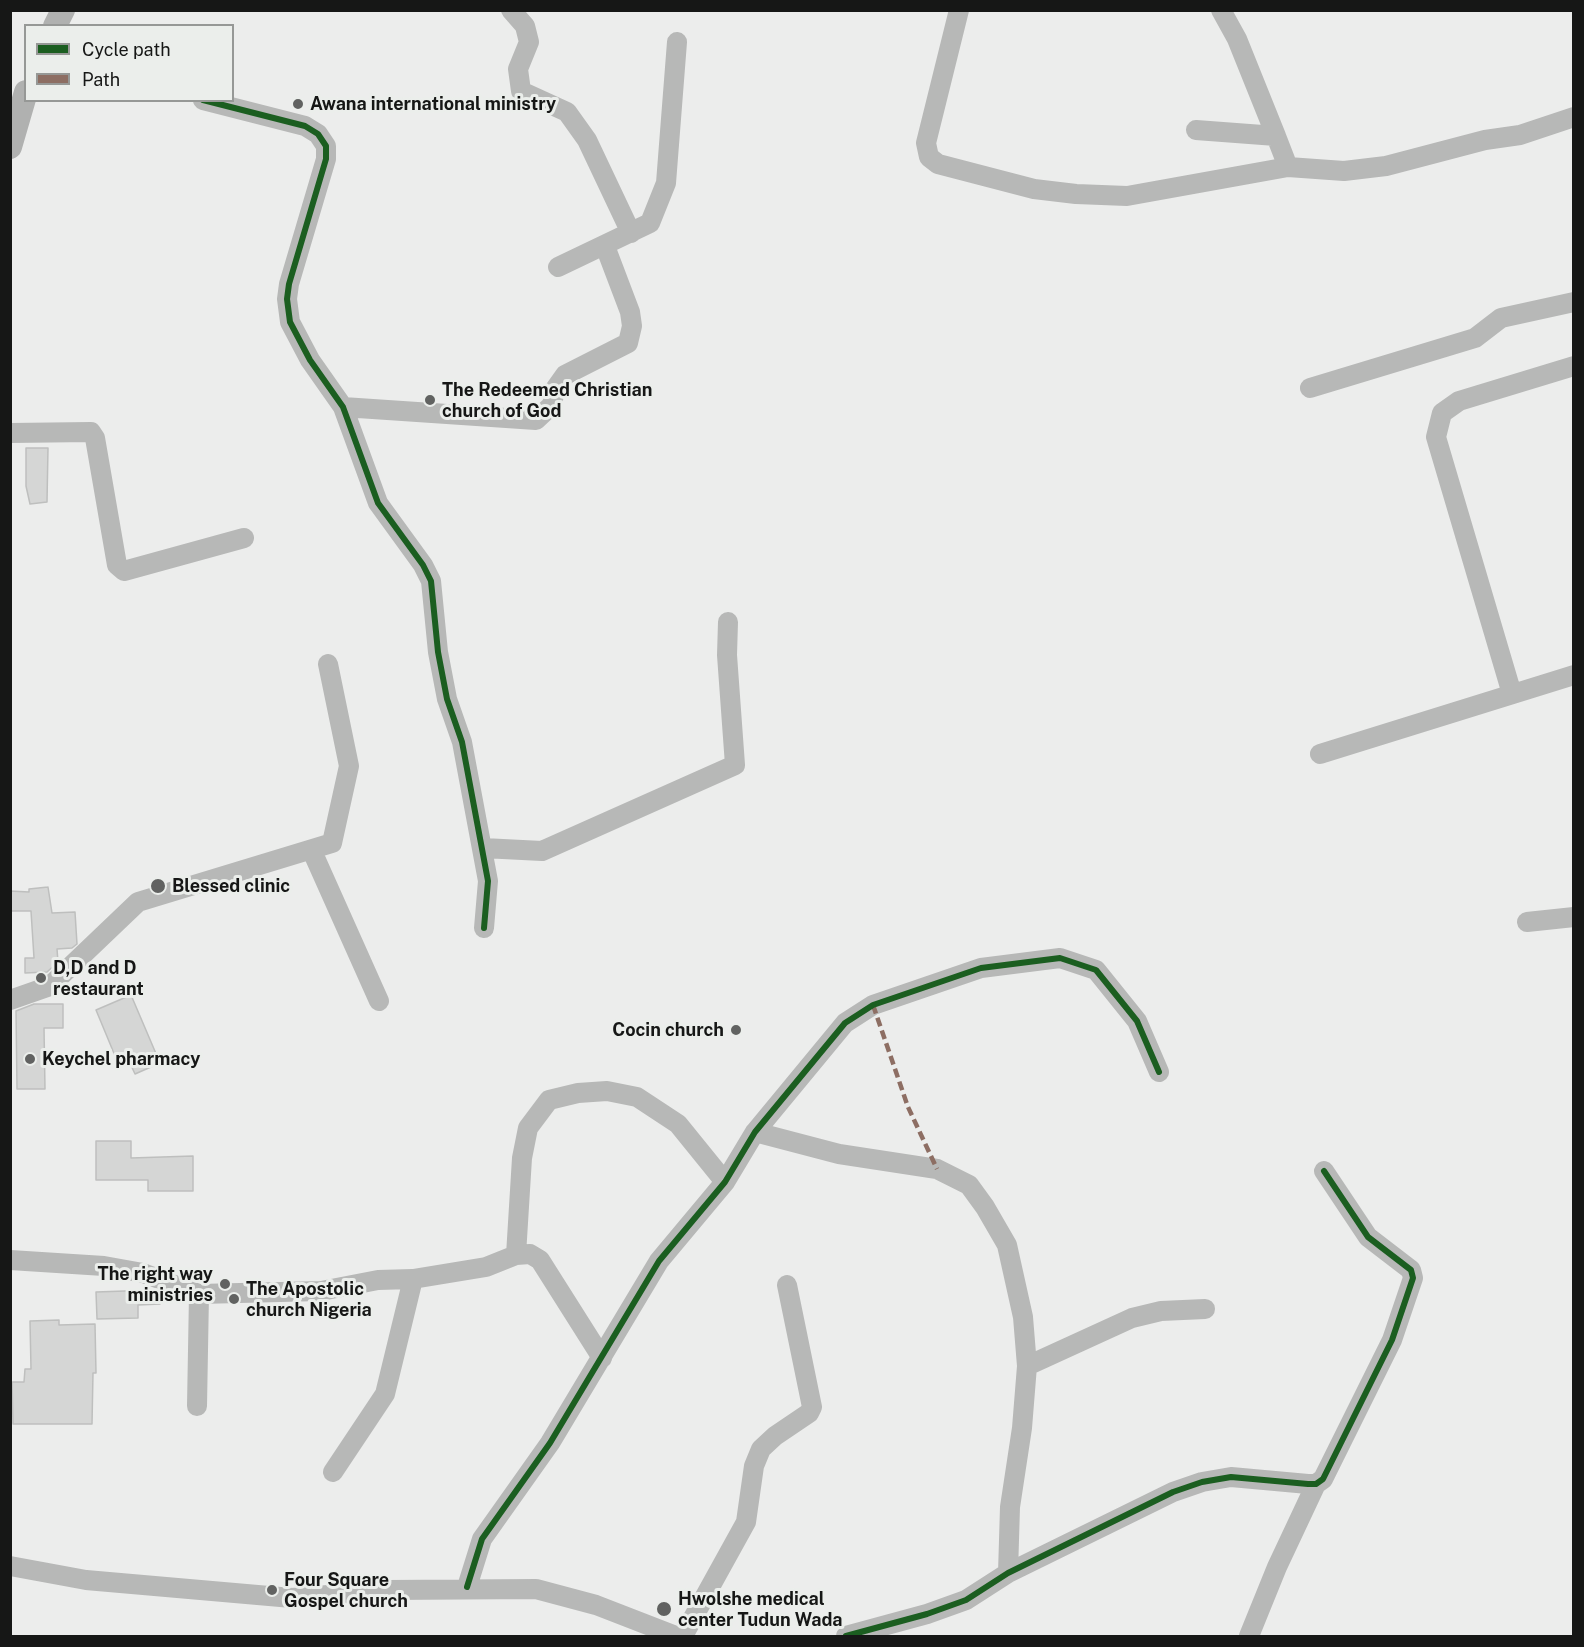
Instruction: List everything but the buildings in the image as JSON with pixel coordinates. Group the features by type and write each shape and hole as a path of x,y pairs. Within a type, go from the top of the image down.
{"main road":[{"path":"56,24 63,10"},
{"path":"10,147 24,99"}],"street":[{"path":"511,10 525,26 529,42 518,69 521,91 567,112 586,140 631,233"},
{"path":"959,10 926,143 928,157 938,164 1034,189 1076,194 1128,196 1288,167 1344,171 1386,166 1485,140 1520,135 1574,117"},
{"path":"1221,10 1237,39 1288,167"},
{"path":"558,267 650,223 666,183 677,42"},
{"path":"211,102 305,126 318,134 326,146 326,159 287,299 290,322 297,339 343,406 378,503 423,565 431,581 438,652 447,699 462,742 488,880 484,928"},
{"path":"1196,130 1276,136"},
{"path":"343,406 536,420 552,405 555,389 565,375 628,343 632,326 630,312 605,246"},
{"path":"1310,388 1475,338 1501,318 1574,302"},
{"path":"1512,694 1436,437 1442,412 1459,401 1574,366"},
{"path":"10,433 90,432 95,438 117,565 124,571 244,538"},
{"path":"483,848 542,851 735,765 727,656 728,622"},
{"path":"10,1000 50,986 138,902 312,851 332,843 349,766 328,664"},
{"path":"1320,754 1574,675"},
{"path":"312,851 379,1001"},
{"path":"1527,922 1574,917"},
{"path":"467,1587 482,1539 550,1443 659,1261 725,1182 755,1132 845,1023 873,1005 981,968 1060,958 1096,970 1137,1020 1160,1072"},
{"path":"516,1255 522,1158 528,1128 549,1101 578,1093 607,1090 637,1097 678,1124 725,1182"},
{"path":"755,1132 839,1154 937,1169 969,1185 1007,1245 1023,1317 1027,1366 1022,1428 1010,1507 1008,1573"},
{"path":"1249,1636 1277,1567 1316,1484 1323,1479 1392,1340 1413,1278 1410,1270 1368,1237 1324,1171"},
{"path":"10,1260 104,1266 143,1273 199,1294 321,1292 378,1280 413,1279 486,1267 516,1255 530,1254 540,1260 602,1358"},
{"path":"333,1472 385,1394 413,1279"},
{"path":"683,1636 746,1522 753,1466 761,1449 775,1436 809,1413 812,1407 787,1286"},
{"path":"197,1406 199,1294"},
{"path":"1027,1366 1132,1318 1161,1311 1205,1309"},
{"path":"846,1636 966,1600 1008,1573 1173,1492 1202,1482 1231,1477 1316,1484"},
{"path":"10,1566 86,1580 292,1598 467,1587 536,1589 596,1605 676,1636"}],"marked path":[{"path":"873,1005 908,1107 937,1169"}],"cycle path":[{"path":"211,102 305,126 318,134 326,146 326,159 289,284 287,299 290,322 310,360 343,407 378,503 423,565 431,581 438,652 447,699 462,742 488,881 484,928"},
{"path":"467,1587 482,1539 550,1443 659,1261 725,1182 755,1132 845,1023 873,1005 981,968 1060,958 1096,970 1137,1021 1159,1072"},
{"path":"846,1636 927,1614 966,1600 1008,1573 1173,1492 1202,1482 1231,1477 1316,1484 1323,1479 1392,1340 1413,1278 1411,1270 1368,1237 1324,1171"}],"place":[{"name":"Awana international ministry","path":"298,104"},
{"name":"The Redeemed Christian church of God","path":"430,400"},
{"name":"Blessed clinic","path":"158,886"},
{"name":"D,D and D restaurant","path":"41,978"},
{"name":"Cocin church","path":"736,1030"},
{"name":"Keychel pharmacy","path":"30,1059"},
{"name":"The right way ministries","path":"225,1284"},
{"name":"The Apostolic church Nigeria","path":"234,1299"},
{"name":"Four Square Gospel church","path":"272,1590"},
{"name":"Hwolshe medical center Tudun Wada","path":"664,1609"}]}
